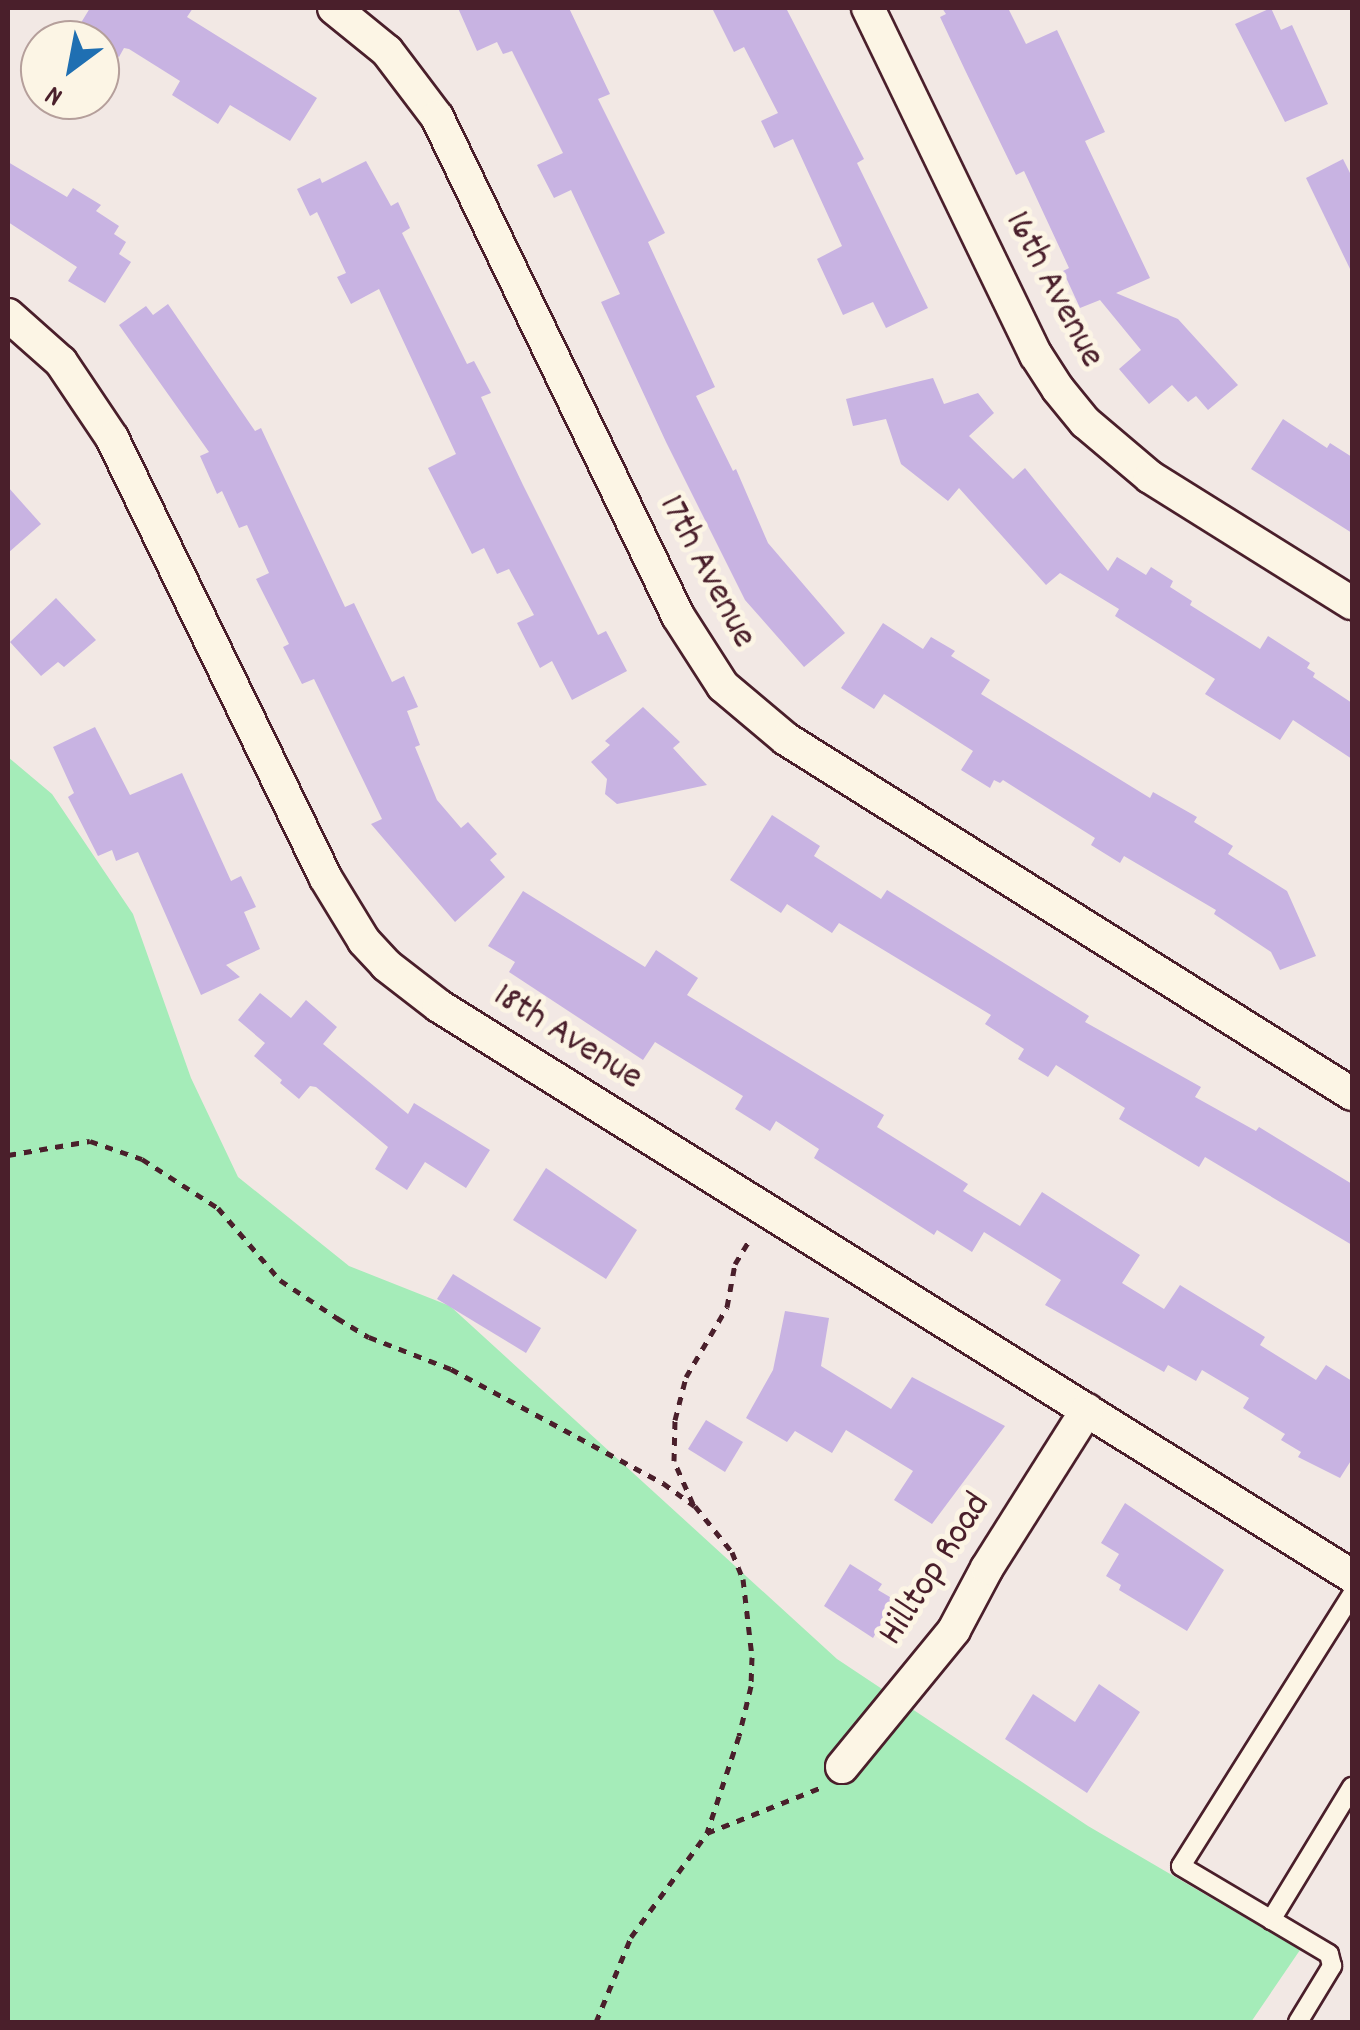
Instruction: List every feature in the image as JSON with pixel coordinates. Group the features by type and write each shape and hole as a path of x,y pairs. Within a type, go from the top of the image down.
{"street":[{"name":"17th Avenue","path":"334,8 387,52 437,118 678,616 723,686 786,739 1352,1094"},
{"name":"16th Avenue","path":"868,8 1036,354 1058,390 1085,422 1150,477 1352,603"},
{"name":"18th Avenue","path":"8,315 61,362 112,438 325,876 364,941 386,965 456,1016 1352,1576"},
{"name":"Hilltop Road","path":"842,1767 954,1630 987,1568 1087,1410"}],"lane":[{"path":"1298,2022 1332,1966 1328,1954 1180,1866 1352,1594"},
{"path":"1271,1920 1352,1787"}],"path":[{"path":"8,1156 90,1140 142,1159 218,1208 280,1280 337,1318 369,1337 451,1369 664,1483 695,1506"},
{"path":"596,2022 631,1938 707,1834 752,1686 743,1578 732,1552 695,1506 674,1461 674,1420 686,1377 727,1307 735,1264 752,1235"},
{"path":"707,1834 818,1791 842,1767"}],"green space":[{"path":"8,757 52,794 133,914 191,1078 238,1177 349,1266 450,1306 837,1659 1088,1826 1300,1950 1251,2022 8,2022"}],"building":[{"path":"90,8 193,8 187,17 317,98 290,141 230,105 218,124 172,95 180,81 129,49 124,48 120,55 120,20 83,20"},
{"path":"458,8 569,8 610,94 598,99 665,233 648,242 715,387 696,396 733,471 736,469 768,543 845,633 804,667 745,600 666,442 601,302 620,294 571,190 554,198 537,165 563,153 512,51 503,54 497,42 477,51"},
{"path":"712,8 786,8 864,159 857,163 928,308 886,328 873,302 843,315 817,259 842,246 793,139 774,148 761,121 778,113 744,47 734,52"},
{"path":"942,8 1008,8 1026,44 1057,30 1105,132 1085,141 1150,278 1116,293 1178,319 1238,385 1208,410 1196,396 1188,402 1172,385 1149,404 1119,369 1141,350 1100,300 1080,308 1063,271 1069,268 1024,171 1016,175 940,17 946,14"},
{"path":"1271,8 1281,30 1292,25 1328,104 1285,122 1235,24"},
{"path":"1343,159 1352,177 1352,273 1306,178"},
{"path":"366,161 391,206 398,202 410,228 402,233 467,364 474,361 491,393 481,397 523,485 598,635 606,631 627,671 572,700 552,661 540,668 517,623 534,615 509,569 497,574 484,548 472,554 428,468 456,454 379,289 351,304 337,277 346,273 317,212 310,216 297,189 320,178 322,183"},
{"path":"8,162 67,197 73,188 101,205 96,211 119,226 114,234 126,242 119,254 131,262 105,303 68,281 77,267 8,222"},
{"path":"168,304 255,431 261,428 345,607 354,603 392,682 404,676 418,707 407,711 420,745 415,747 437,800 461,828 468,822 497,854 490,860 505,877 455,922 371,824 382,819 314,679 302,684 283,647 289,644 256,579 269,573 247,525 239,528 222,491 217,494 200,456 209,452 119,325 146,306 153,315"},
{"path":"933,378 944,404 978,393 994,413 969,436 1013,479 1025,468 1108,571 1117,557 1146,575 1151,567 1173,581 1170,587 1192,601 1190,605 1260,649 1268,636 1310,663 1307,668 1315,673 1313,677 1352,703 1352,759 1293,720 1280,740 1205,694 1215,679 1115,616 1119,609 1060,573 1046,585 959,488 948,501 901,464 886,419 853,426 846,399"},
{"path":"1283,419 1327,448 1330,443 1352,457 1352,533 1251,469"},
{"path":"8,487 41,524 8,553"},
{"path":"56,598 96,640 64,667 58,662 41,676 10,642"},
{"path":"883,623 923,649 931,637 955,651 951,656 990,680 981,694 1150,798 1153,792 1197,817 1194,822 1233,846 1228,854 1287,891 1316,956 1280,970 1271,952 1214,914 1216,910 1124,856 1120,863 1091,845 1095,838 1003,780 994,780 990,788 961,770 973,751 884,694 874,709 841,688"},
{"path":"643,707 680,742 673,748 707,785 617,804 605,794 607,779 591,762 610,745 605,741"},
{"path":"95,727 130,795 182,773 231,881 241,876 256,907 244,912 260,949 226,965 240,977 201,995 138,852 116,861 112,850 98,856 68,797 74,793 53,747"},
{"path":"772,815 820,846 814,856 881,899 887,890 1089,1016 1085,1022 1201,1087 1195,1097 1256,1131 1259,1127 1352,1184 1352,1245 1205,1157 1199,1167 1119,1119 1125,1108 1056,1065 1048,1077 1018,1059 1024,1049 985,1024 991,1015 839,923 832,933 787,904 781,913 730,880"},
{"path":"523,891 645,967 656,950 698,978 687,995 884,1115 877,1127 968,1184 963,1191 1020,1226 1042,1192 1140,1255 1122,1283 1164,1309 1180,1285 1265,1337 1260,1345 1316,1380 1326,1365 1352,1381 1352,1459 1340,1478 1298,1457 1301,1452 1281,1440 1285,1434 1243,1408 1249,1398 1202,1370 1196,1381 1168,1365 1164,1372 1045,1305 1061,1280 984,1232 972,1252 937,1230 934,1235 814,1158 819,1149 776,1121 770,1131 735,1109 743,1096 655,1042 643,1060 509,972 515,962 488,946"},
{"path":"260,993 291,1018 306,1000 337,1027 323,1044 408,1114 414,1103 490,1150 466,1188 425,1162 407,1190 375,1169 388,1147 316,1087 310,1086 299,1099 280,1083 282,1080 254,1056 265,1043 238,1020"},
{"path":"546,1168 637,1230 606,1279 513,1220"},
{"path":"453,1274 541,1328 526,1353 437,1299"},
{"path":"785,1311 829,1318 821,1366 891,1409 912,1377 1005,1426 932,1524 894,1500 913,1471 846,1430 832,1453 795,1431 787,1442 746,1418 773,1370"},
{"path":"706,1420 743,1442 725,1472 688,1449"},
{"path":"1125,1503 1224,1570 1187,1631 1119,1590 1121,1585 1106,1576 1119,1554 1101,1543"},
{"path":"850,1564 882,1584 878,1590 895,1600 873,1638 824,1606"},
{"path":"1099,1684 1140,1712 1087,1793 1005,1739 1033,1694 1075,1722"}]}
